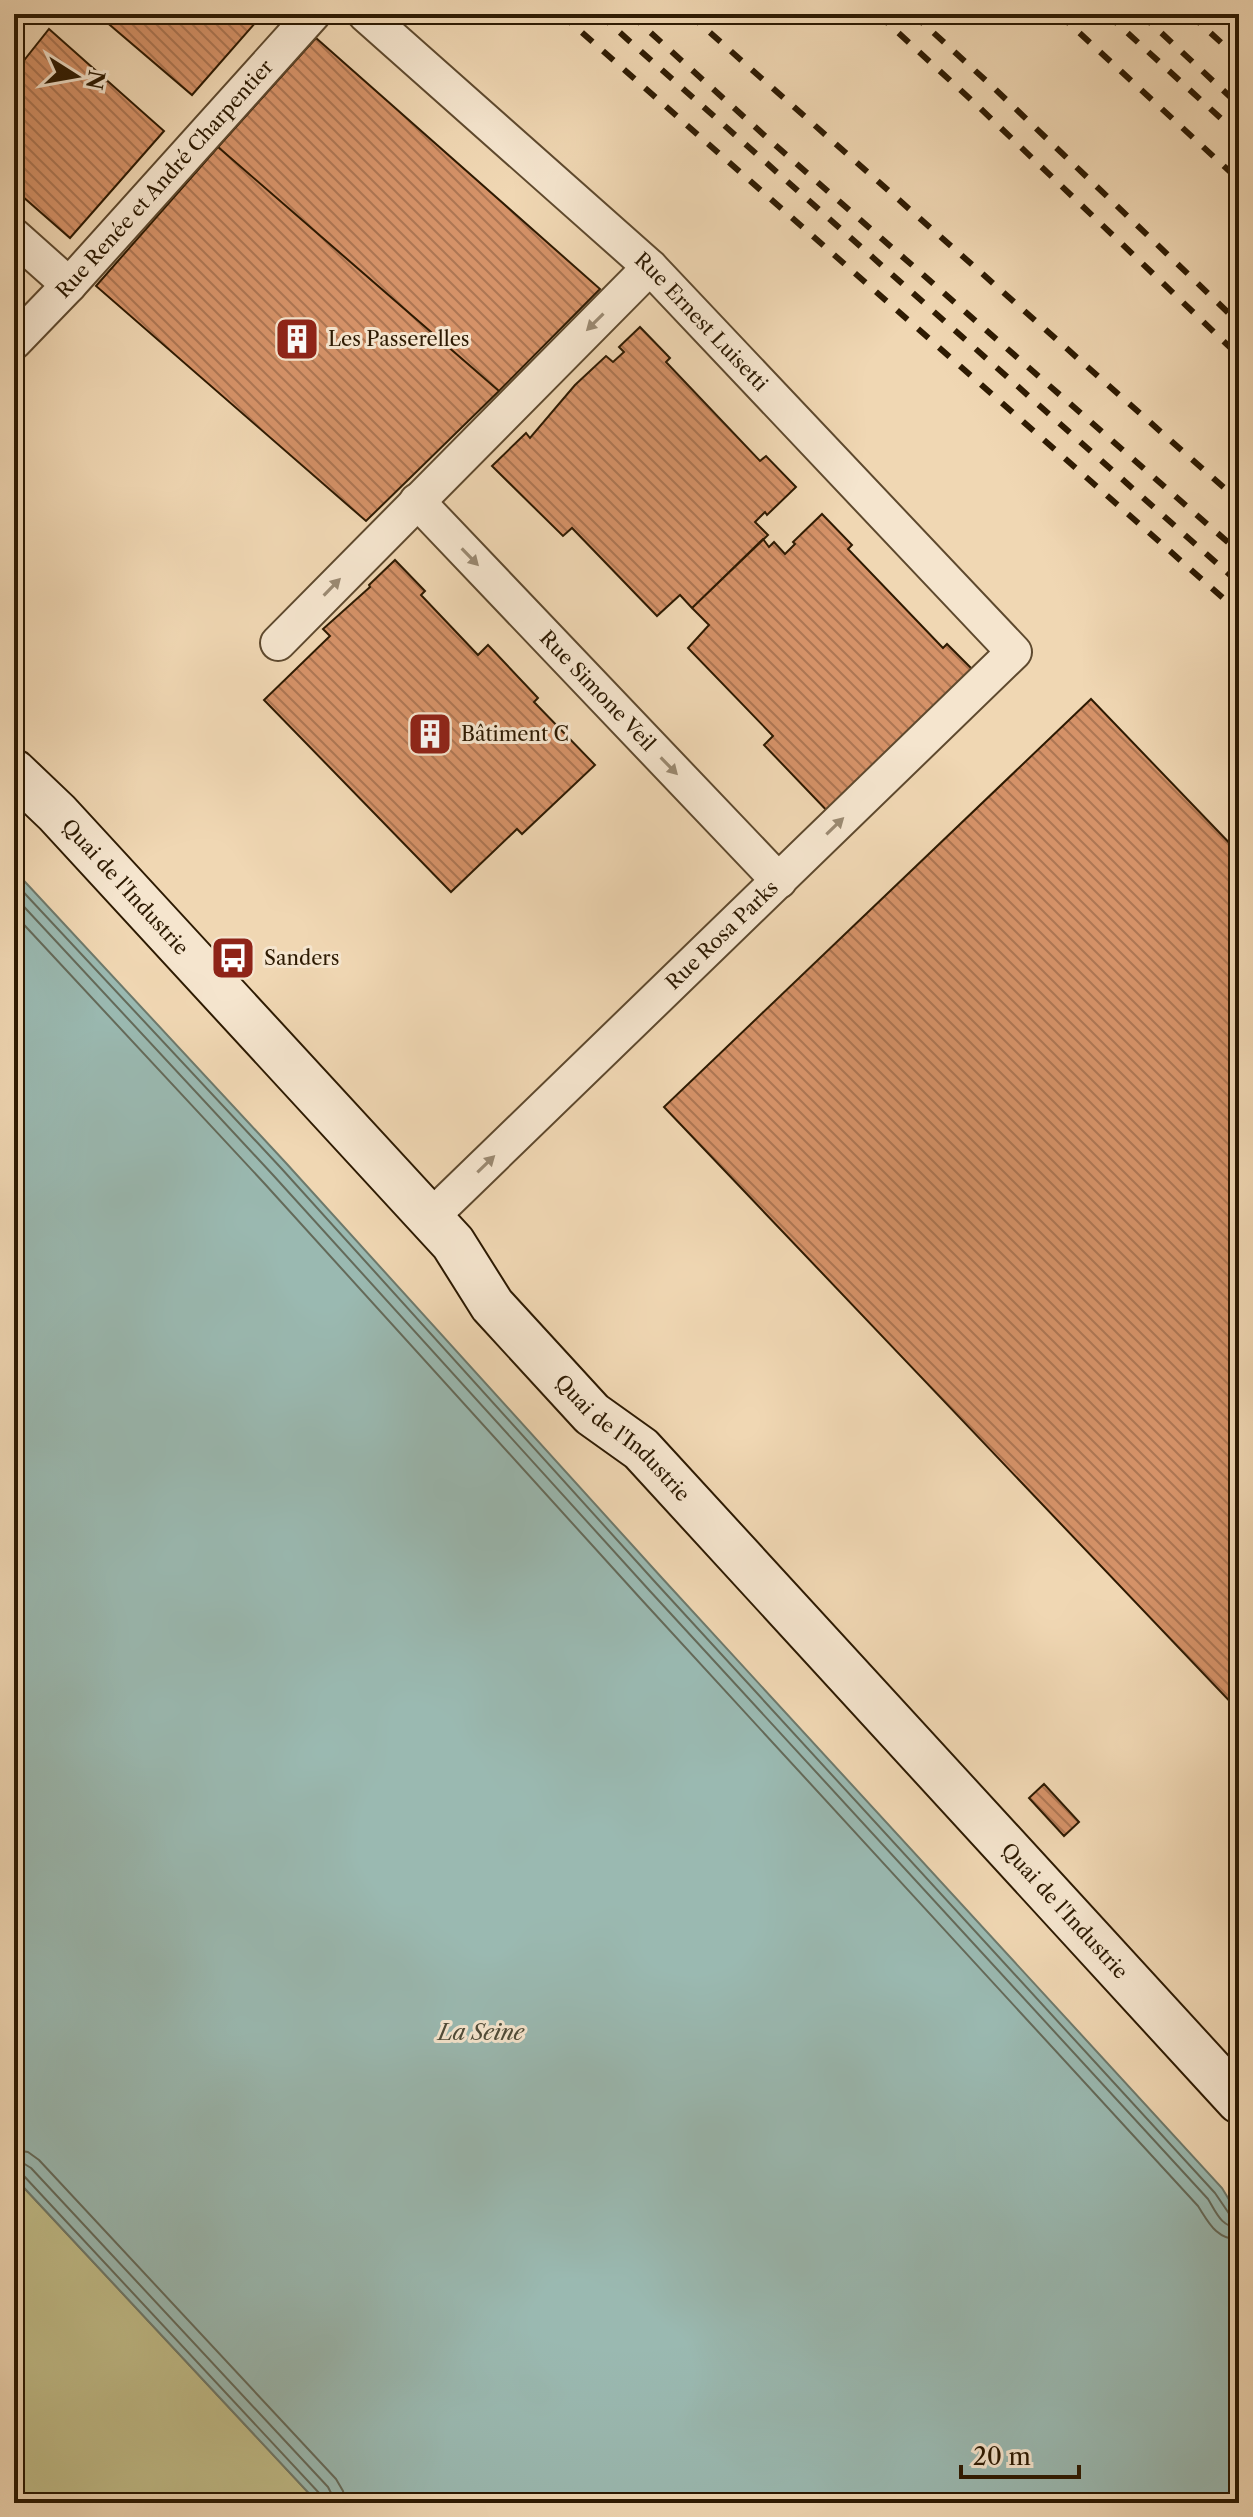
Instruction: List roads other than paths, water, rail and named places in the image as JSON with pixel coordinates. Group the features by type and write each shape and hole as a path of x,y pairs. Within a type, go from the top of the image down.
{"main road":[{"name":"Quai de l'Industrie","path":"14,772 77,835 453,1243 492,1305 592,1414 641,1449 1239,2101"}],"street":[{"name":"Rue Renée et André Charpentier","path":"14,342 313,14"},
{"name":"Rue Ernest Luisetti","path":"365,14 650,267 1014,652"},
{"path":"14,236 69,285"},
{"path":"278,643 650,267"},
{"name":"Rue Simone Veil","path":"417,501 779,881"},
{"name":"Rue Rosa Parks","path":"430,1218 1014,652"}],"water":[{"name":"La Seine","path":"14,870 286,1163 1222,2188 1239,2216 1239,2503 318,2503 14,2177"}],"railway":[{"path":"561,14 1239,612"},
{"path":"599,14 1239,583"},
{"path":"630,14 1239,552"},
{"path":"689,14 1239,501"},
{"path":"878,14 1239,356"},
{"path":"913,14 1239,323"},
{"path":"1059,14 1239,180"},
{"path":"1107,14 1239,135"},
{"path":"1141,14 1239,105"},
{"path":"1190,14 1239,59"},
{"path":"1221,14 1239,30"}],"place":[{"name":"Les Passerelles","path":"297,339"},
{"name":"Bâtiment C","path":"430,734"},
{"name":"Sanders","path":"233,958"}]}
